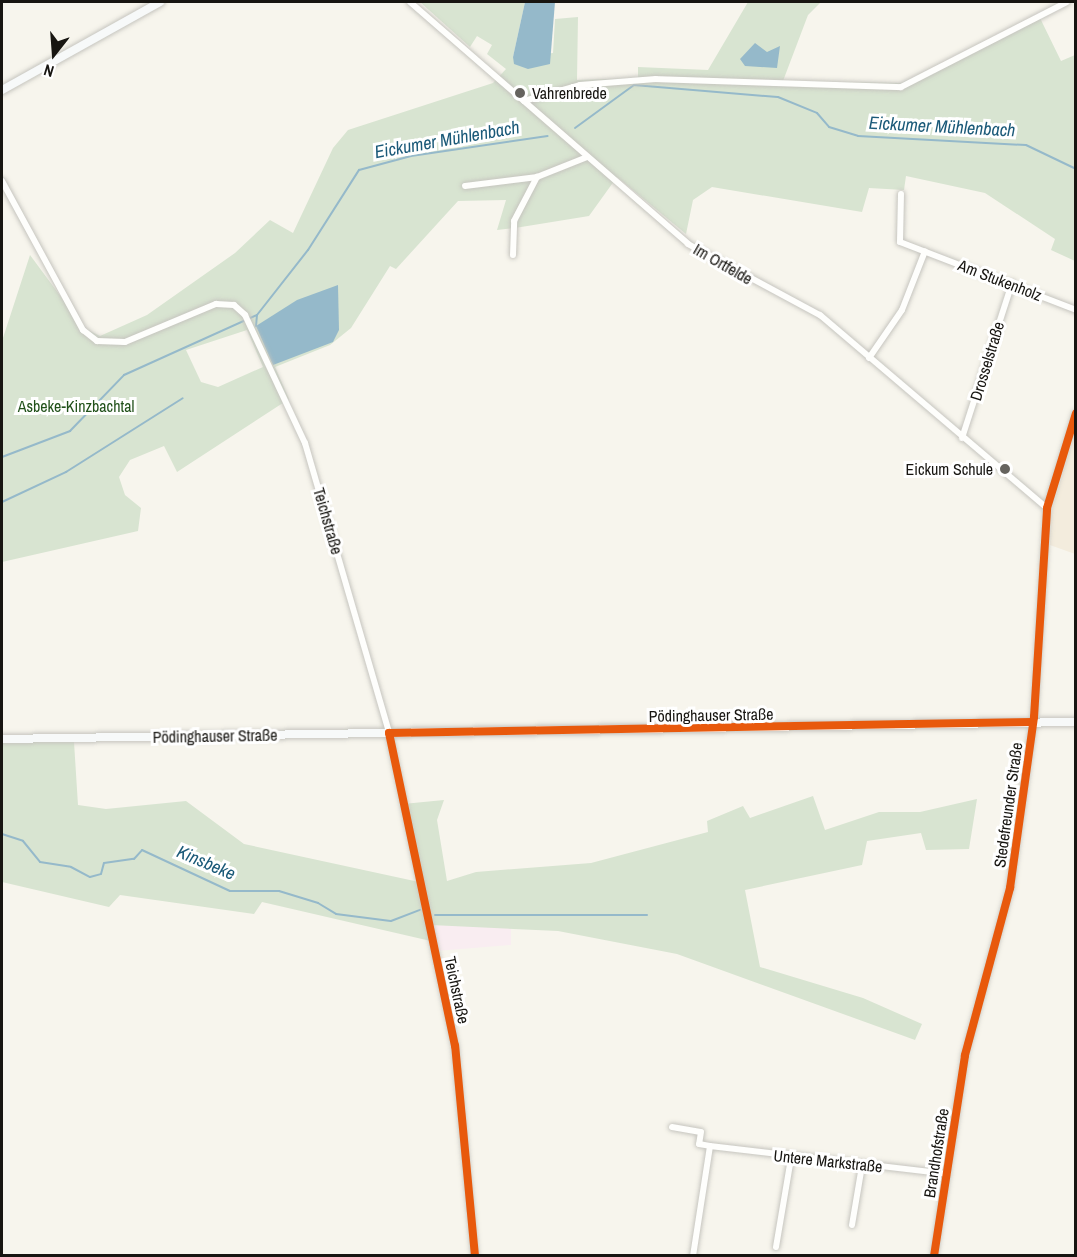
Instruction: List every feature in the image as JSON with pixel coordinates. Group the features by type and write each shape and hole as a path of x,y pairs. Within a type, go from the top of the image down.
{"street":[{"path":"2,90 160,2"},
{"name":"Im Ortfelde","path":"410,2 699,252 814,311 1047,508"},
{"path":"524,101 580,85 656,79 901,87 1067,2"},
{"path":"465,186 537,177 587,157"},
{"path":"513,255 514,222 537,177"},
{"name":"Teichstraße","path":"2,181 72,315 97,341 125,342 216,304 234,305 243,313 249,324 306,444 389,733 455,1046 475,1256"},
{"name":"Am Stukenholz","path":"902,194 898,239 1076,310"},
{"path":"869,358 902,310 925,251"},
{"name":"Drosselstraße","path":"962,438 1012,283"},
{"name":"Stedefreunder Straße","path":"965,1055 1010,888 1032,722 1047,508 1076,413"},
{"name":"Pödinghauser Straße","path":"2,739 1076,722"},
{"name":"Brandhofstraße","path":"934,1256 965,1055"},
{"path":"672,1127 701,1132 699,1144 710,1146 693,1256"},
{"name":"Untere Markstraße","path":"710,1146 791,1158 947,1174"},
{"path":"776,1247 791,1158"},
{"path":"852,1226 862,1166"}],"shaded area":[{"path":"1075,432 1075,554 1050,545 1051,513"},
{"path":"431,925 511,927 511,945 436,951"}],"green space":[{"name":"Asbeke-Kinzbachtal","path":"420,2 525,2 513,57 553,53 555,19 578,17 577,80 638,78 638,67 708,70 748,2 821,2 808,15 783,81 901,83 1040,18 1061,61 1075,55 1075,261 1051,250 1055,239 985,193 906,176 904,190 869,188 862,212 712,187 693,200 686,234 617,177 589,216 515,228 497,230 506,200 458,201 396,269 390,266 351,328 330,345 275,367 289,399 177,472 164,446 130,460 119,477 125,495 141,508 138,531 2,562 2,341 30,255 84,328 100,336 147,315 235,253 270,220 293,233 333,148 348,130 493,83 506,69 487,54 492,45 477,36 470,47","holes":["247,330 263,367 218,387 201,382 186,350"]},
{"path":"2,735 74,742 78,805 106,809 186,801 244,844 419,882 403,804 444,800 437,820 447,881 476,872 591,863 708,832 707,821 743,806 750,818 813,796 825,830 879,812 920,812 977,799 969,849 926,850 921,833 867,841 862,865 745,890 760,967 863,998 922,1024 915,1040 677,954 558,931 431,925 435,942 262,902 254,914 120,895 109,907 2,882"}],"water":[{"path":"525,2 555,2 550,64 528,69 514,64 513,57"},
{"path":"755,43 767,52 780,46 777,68 745,66 740,59"},
{"path":"338,285 339,330 333,342 273,365 256,326 297,300"}],"waterway":[{"name":"Eickumer Mühlenbach","path":"575,128 634,85 778,97 817,113 829,127 858,136 1026,145 1076,169"},
{"name":"Eickumer Mühlenbach","path":"2,457 70,431 124,375 257,315 308,250 359,170 411,156 548,136"},
{"path":"256,326 257,315"},
{"path":"2,502 66,472 183,398"},
{"name":"Kinsbeke","path":"2,834 23,841 40,862 71,867 90,877 101,874 104,863 134,859 142,850 230,891 279,891 318,903 336,914 391,921 420,910"},
{"name":"Kinsbeke","path":"435,915 647,915"}],"cycle path":[{"path":"934,1256 965,1055 1010,888 1034,717 1047,508 1076,413"},
{"path":"475,1256 455,1046 389,733 1032,722"}],"place":[{"name":"Vahrenbrede","path":"520,93"},
{"name":"Eickum Schule","path":"1005,469"}]}
